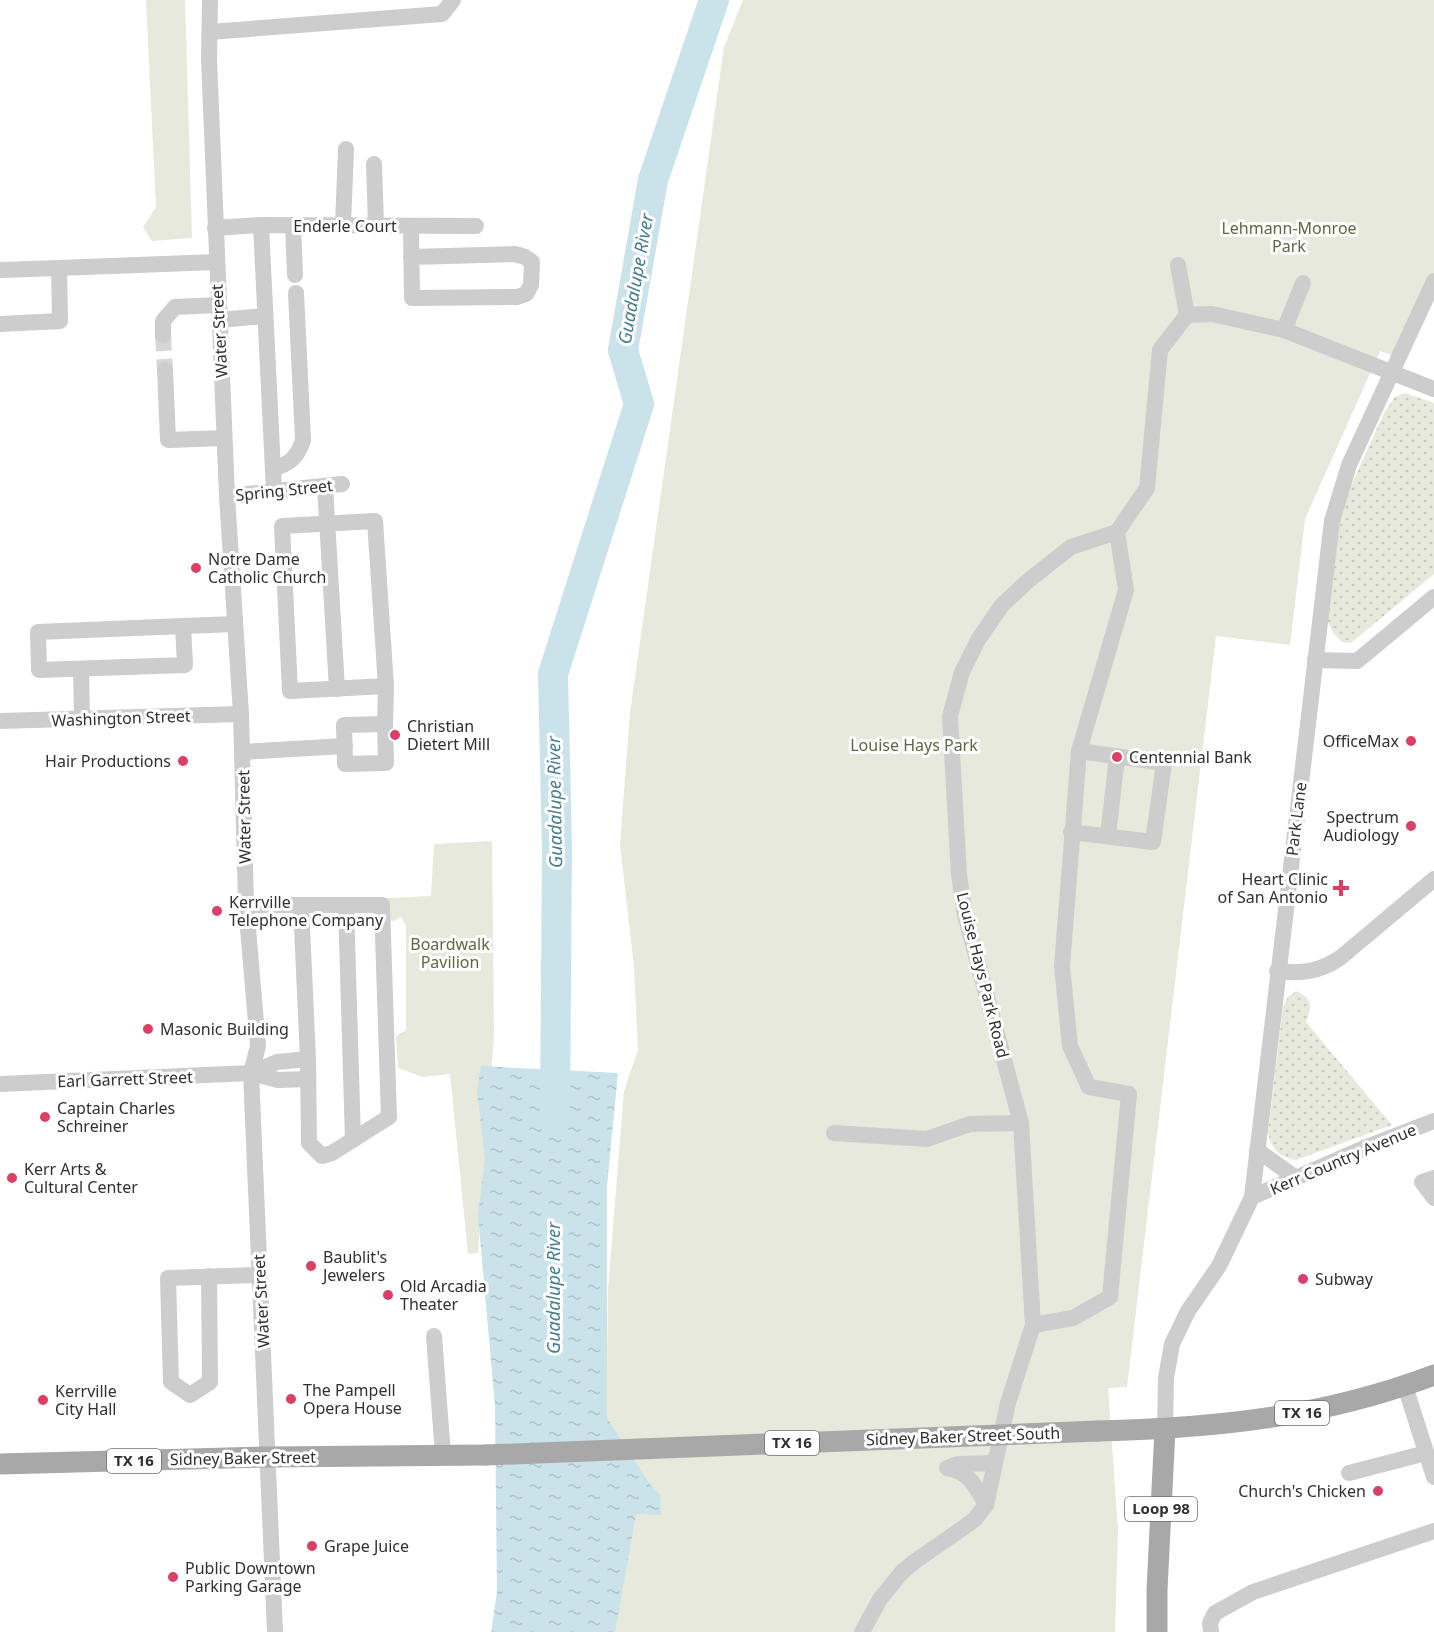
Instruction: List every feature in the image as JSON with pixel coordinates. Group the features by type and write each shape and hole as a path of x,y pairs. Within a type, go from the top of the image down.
{"main road":[{"name":"Sidney Baker Street South","path":"486,1455 1165,1429 1259,1420 1343,1405 1434,1375"},
{"name":"Loop 98","path":"1157,1632 1165,1429"},
{"name":"Sidney Baker Street","path":"0,1464 268,1457 486,1455"}],"street":[{"name":"Water Street","path":"210,0 216,262 226,496 241,714 246,905 258,1046 250,1073 274,1632"},
{"path":"210,32 442,14 453,0"},
{"path":"343,225 346,149"},
{"path":"374,164 376,226"},
{"path":"261,225 274,491"},
{"name":"Enderle Court","path":"215,228 261,225 476,226"},
{"path":"293,225 295,275"},
{"path":"411,226 411,256 412,298 517,297 526,294 531,285 532,262 514,254 411,256"},
{"path":"0,270 216,262"},
{"path":"1033,1325 1073,1318 1110,1297 1130,1094 1089,1088 1070,1046 1062,966 1079,751 1126,590 1117,532 1147,488 1160,350 1187,315 1178,265"},
{"path":"0,324 60,321 59,268"},
{"name":"Park Lane","path":"1165,1429 1166,1378 1172,1344 1188,1311 1220,1266 1252,1197 1277,971 1336,503 1349,465 1434,281"},
{"path":"1284,330 1303,284"},
{"path":"273,468 286,466 299,453 303,440 296,293"},
{"path":"163,335 163,321 175,307 265,316"},
{"path":"1187,315 1212,314 1284,330 1390,374 1434,389"},
{"path":"165,370 168,440 224,438"},
{"name":"Spring Street","path":"226,496 342,484"},
{"path":"324,486 337,689"},
{"path":"385,724 344,725 345,764 386,763 386,686 375,521 282,526 290,692 386,686"},
{"name":"Louise Hays Park Road","path":"986,1505 1008,1403 1033,1325 1021,1123 965,915 959,875 950,716 962,672 978,639 1002,605 1071,547 1117,532"},
{"path":"1315,660 1357,661 1434,597"},
{"path":"183,626 185,665 39,670 38,632 183,626 235,624"},
{"path":"81,669 82,719"},
{"name":"Washington Street","path":"0,721 241,714"},
{"path":"242,752 345,746"},
{"path":"1071,832 1153,842 1164,763 1079,751"},
{"path":"1108,836 1117,757"},
{"path":"1277,971 1297,973 1315,971 1327,966 1340,958 1434,879"},
{"path":"246,905 301,905 382,905 389,1117 332,1153 322,1156 309,1143 308,1059 301,905"},
{"path":"346,905 353,1140"},
{"path":"250,1073 277,1062 308,1059"},
{"path":"250,1073 278,1080 308,1078"},
{"name":"Earl Garrett Street","path":"0,1084 250,1073"},
{"name":"Kerr Country Avenue","path":"1252,1197 1434,1121"},
{"path":"834,1133 927,1139 970,1124 1021,1123"},
{"path":"1257,1150 1296,1178"},
{"path":"1434,1178 1422,1182 1434,1198"},
{"path":"209,1276 210,1382 190,1395 171,1382 168,1278 209,1276 260,1275"},
{"path":"434,1336 443,1455"},
{"path":"1406,1386 1434,1477"},
{"path":"1349,1473 1426,1453"},
{"path":"862,1632 880,1599 902,1572 975,1519 986,1505 971,1479 959,1470 947,1468 958,1464 995,1463"},
{"path":"1211,1632 1210,1623 1215,1613 1253,1592 1434,1531"}],"green space":[{"path":"146,0 185,0 192,238 152,241 143,227 156,207"},
{"name":"Louise Hays Park","path":"743,0 1434,0 1434,276 1398,357 1380,351 1305,519 1290,645 1216,636 1127,1387 1108,1388 1118,1530 1115,1632 604,1632 608,1290 624,1091 638,1050 634,967 620,844 630,713 724,47"},
{"path":"1405,393 1434,403 1434,574 1351,643 1342,642 1333,633 1327,620 1340,519 1349,490 1385,411 1395,397"},
{"name":"Boardwalk Pavilion","path":"492,841 494,1035 478,1253 468,1254 450,1074 423,1077 398,1068 396,1036 406,1030 406,926 401,917 390,921 369,899 431,896 434,844"},
{"path":"1296,991 1306,997 1310,1003 1306,1022 1392,1125 1296,1160 1277,1152 1268,1133 1283,1007 1288,997"}],"water":[{"path":"481,1066 618,1073 607,1186 607,1418 651,1486 660,1495 661,1515 636,1514 615,1632 491,1632 497,1592 495,1406 478,1215 485,1158 477,1091"}],"waterway":[{"name":"Guadalupe River","path":"555,1110 557,849 553,674 639,404 623,350 653,180 714,0"}],"tunnel":[{"path":"163,335 165,370"}],"place":[{"name":"Notre Dame Catholic Church","path":"196,568"},
{"name":"Christian Dietert Mill","path":"395,735"},
{"name":"OfficeMax","path":"1411,741"},
{"name":"Centennial Bank","path":"1117,757"},
{"name":"Hair Productions","path":"183,761"},
{"name":"Spectrum Audiology","path":"1411,826"},
{"name":"Heart Clinic of San Antonio","path":"1341,888"},
{"name":"Kerrville Telephone Company","path":"217,911"},
{"name":"Masonic Building","path":"148,1029"},
{"name":"Captain Charles Schreiner","path":"45,1117"},
{"name":"Kerr Arts & Cultural Center","path":"12,1178"},
{"name":"Baublit's Jewelers","path":"311,1266"},
{"name":"Subway","path":"1303,1279"},
{"name":"Old Arcadia Theater","path":"388,1295"},
{"name":"The Pampell Opera House","path":"291,1399"},
{"name":"Kerrville City Hall","path":"43,1400"},
{"name":"Church's Chicken","path":"1378,1491"},
{"name":"Grape Juice","path":"312,1546"},
{"name":"Public Downtown Parking Garage","path":"173,1577"}],"park label":[{"name":"Lehmann-Monroe Park","path":"1289,237"}]}
